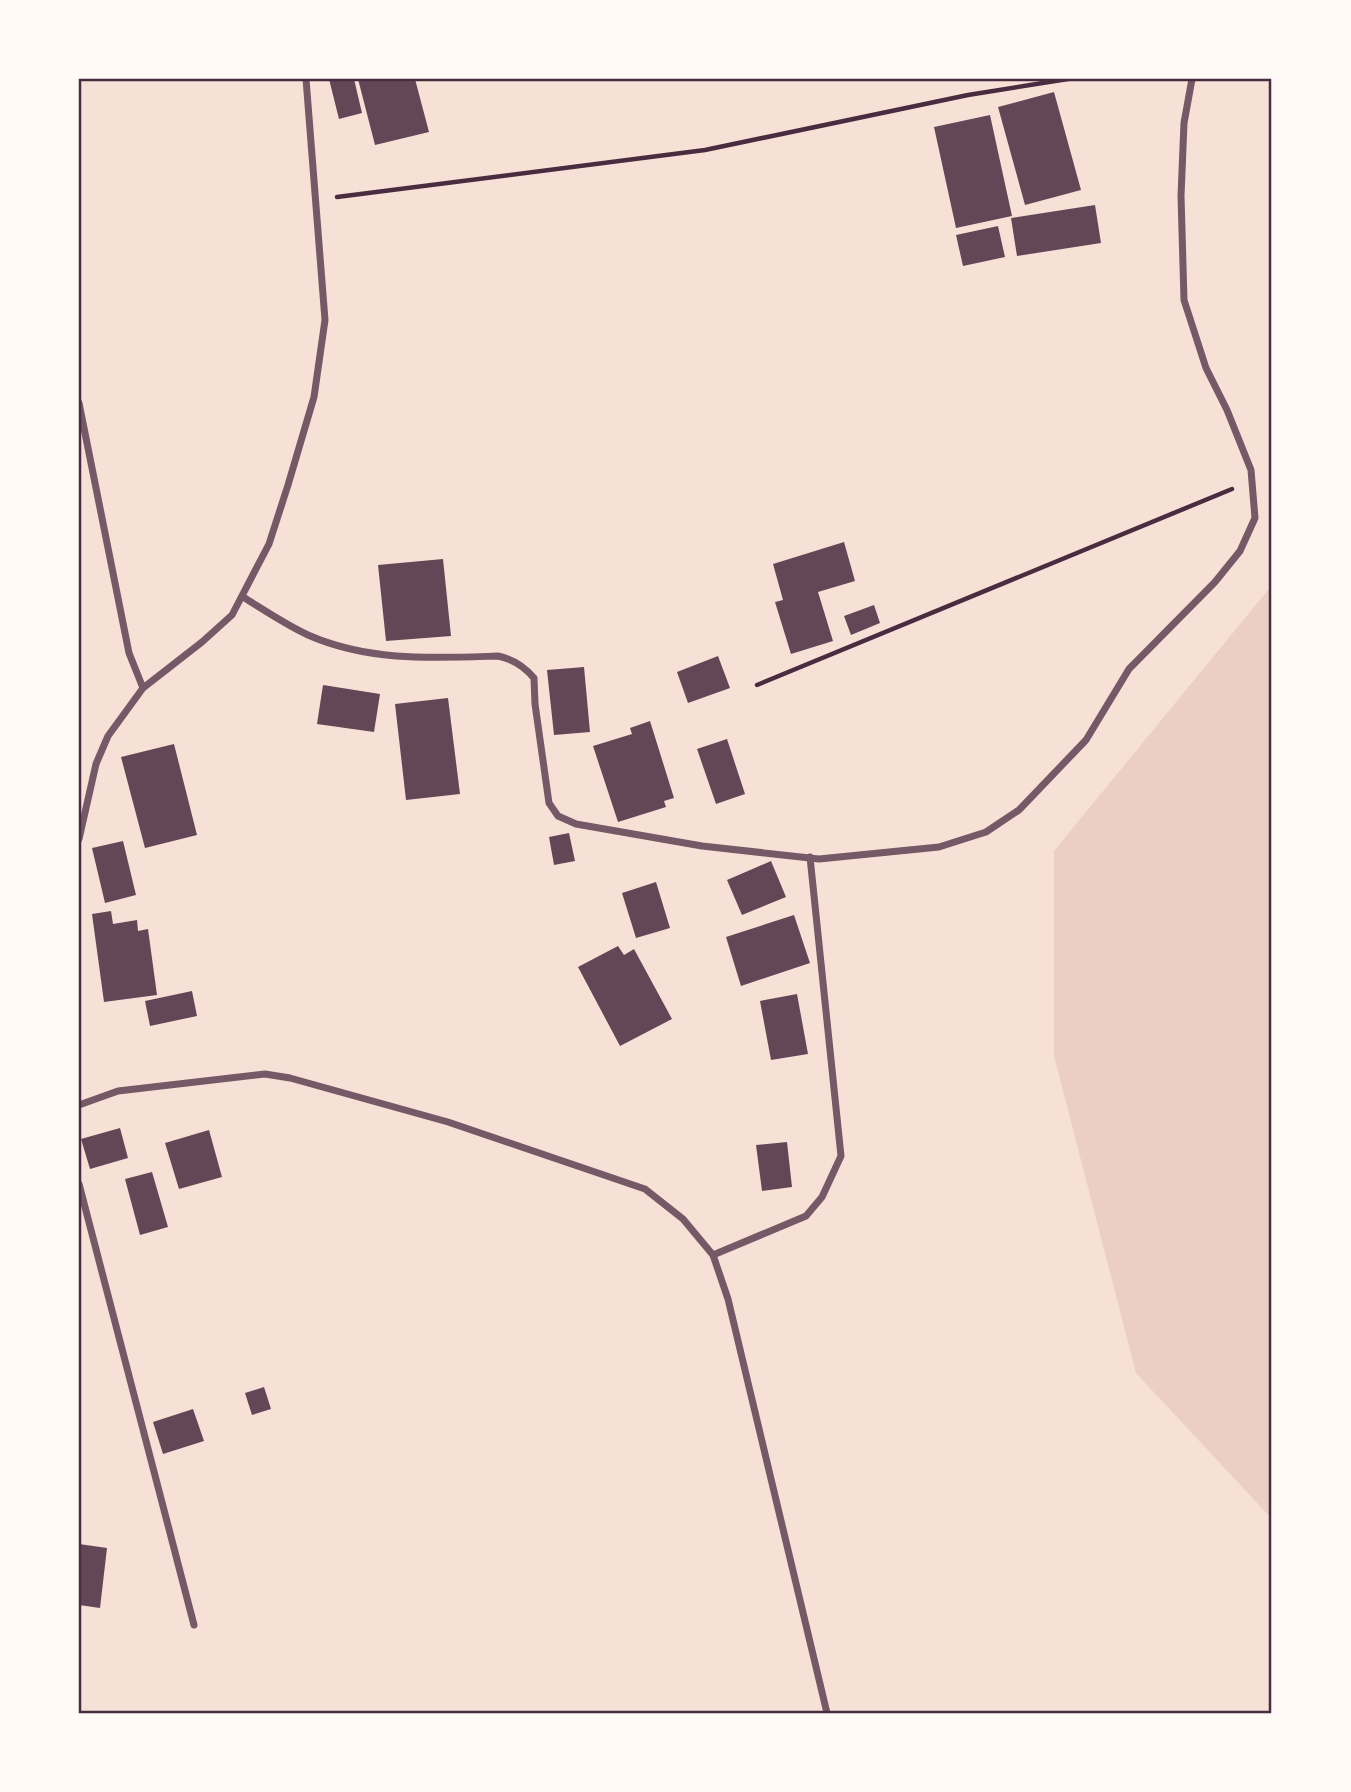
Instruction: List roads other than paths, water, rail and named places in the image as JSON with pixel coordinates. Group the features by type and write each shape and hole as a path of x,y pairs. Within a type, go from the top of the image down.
{"street":[{"path":"79,839 96,764 108,736 143,688 232,615 243,597 269,544 314,397 325,320 306,79"},
{"path":"243,597 307,635 330,643 400,659 498,656 512,659 534,678 545,787 558,816 576,824 702,846 819,859 939,846 986,832 1019,810 1086,740 1129,669 1215,582 1240,551 1255,518 1252,481 1241,444 1206,368 1184,300 1181,196 1184,123 1192,79"},
{"path":"79,403 129,653 143,688"},
{"path":"713,1255 806,1216 822,1197 841,1156 810,857"},
{"path":"79,1105 118,1091 253,1074 290,1078 448,1122 645,1189 683,1219 713,1255 728,1299 827,1713"},
{"path":"79,1184 194,1625"}]}
